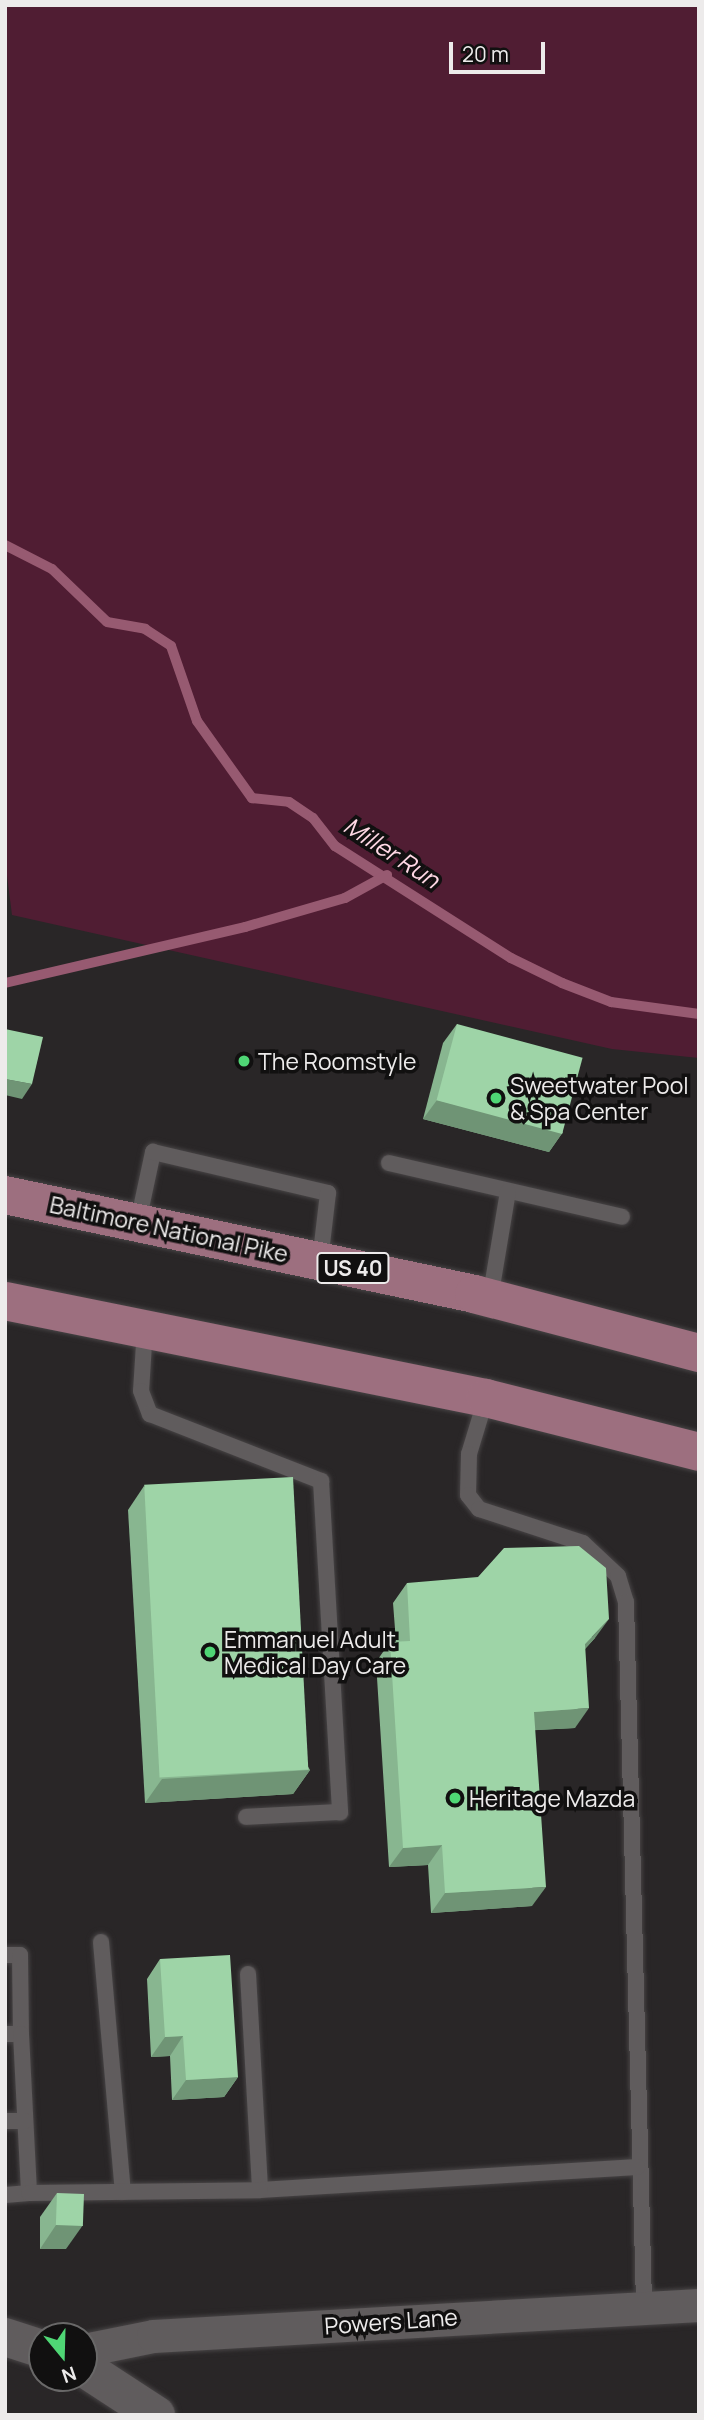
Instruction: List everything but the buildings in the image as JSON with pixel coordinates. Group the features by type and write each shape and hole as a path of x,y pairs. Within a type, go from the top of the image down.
{"main road":[{"name":"Baltimore National Pike","path":"5,1195 490,1298 699,1353"},
{"path":"5,1301 486,1398 699,1452"}],"street":[{"name":"Powers Lane","path":"98,2347 153,2336 644,2304 699,2305"},
{"path":"5,2337 28,2344"},
{"path":"98,2377 156,2415"}],"lane":[{"path":"138,1222 153,1152 328,1193 320,1261"},
{"path":"389,1163 622,1217"},
{"path":"490,1298 508,1191"},
{"path":"145,1328 141,1391 150,1414 321,1481 340,1812 246,1817"},
{"path":"486,1398 469,1454 468,1495 479,1509 583,1543 618,1576 626,1602 637,2166 644,2304"},
{"path":"102,1942 123,2192"},
{"path":"5,1955 20,1955 13,2035 25,2121 29,2193"},
{"path":"248,1974 260,2190"},
{"path":"5,2121 25,2121"},
{"path":"5,2195 260,2190 637,2166"}],"shaded area":[{"path":"5,5 699,5 699,1058 612,1049 12,915 5,860"}],"waterway":[{"name":"Miller Run","path":"5,545 52,569 107,622 145,629 171,646 197,721 252,798 289,802 313,818 335,846 511,958 562,983 611,1002 699,1014"},
{"path":"5,983 245,927 345,898 387,875"}],"place":[{"name":"The Roomstyle","path":"244,1061"},
{"name":"Sweetwater Pool & Spa Center","path":"496,1098"},
{"name":"Emmanuel Adult Medical Day Care","path":"210,1652"},
{"name":"Heritage Mazda","path":"455,1798"}]}
